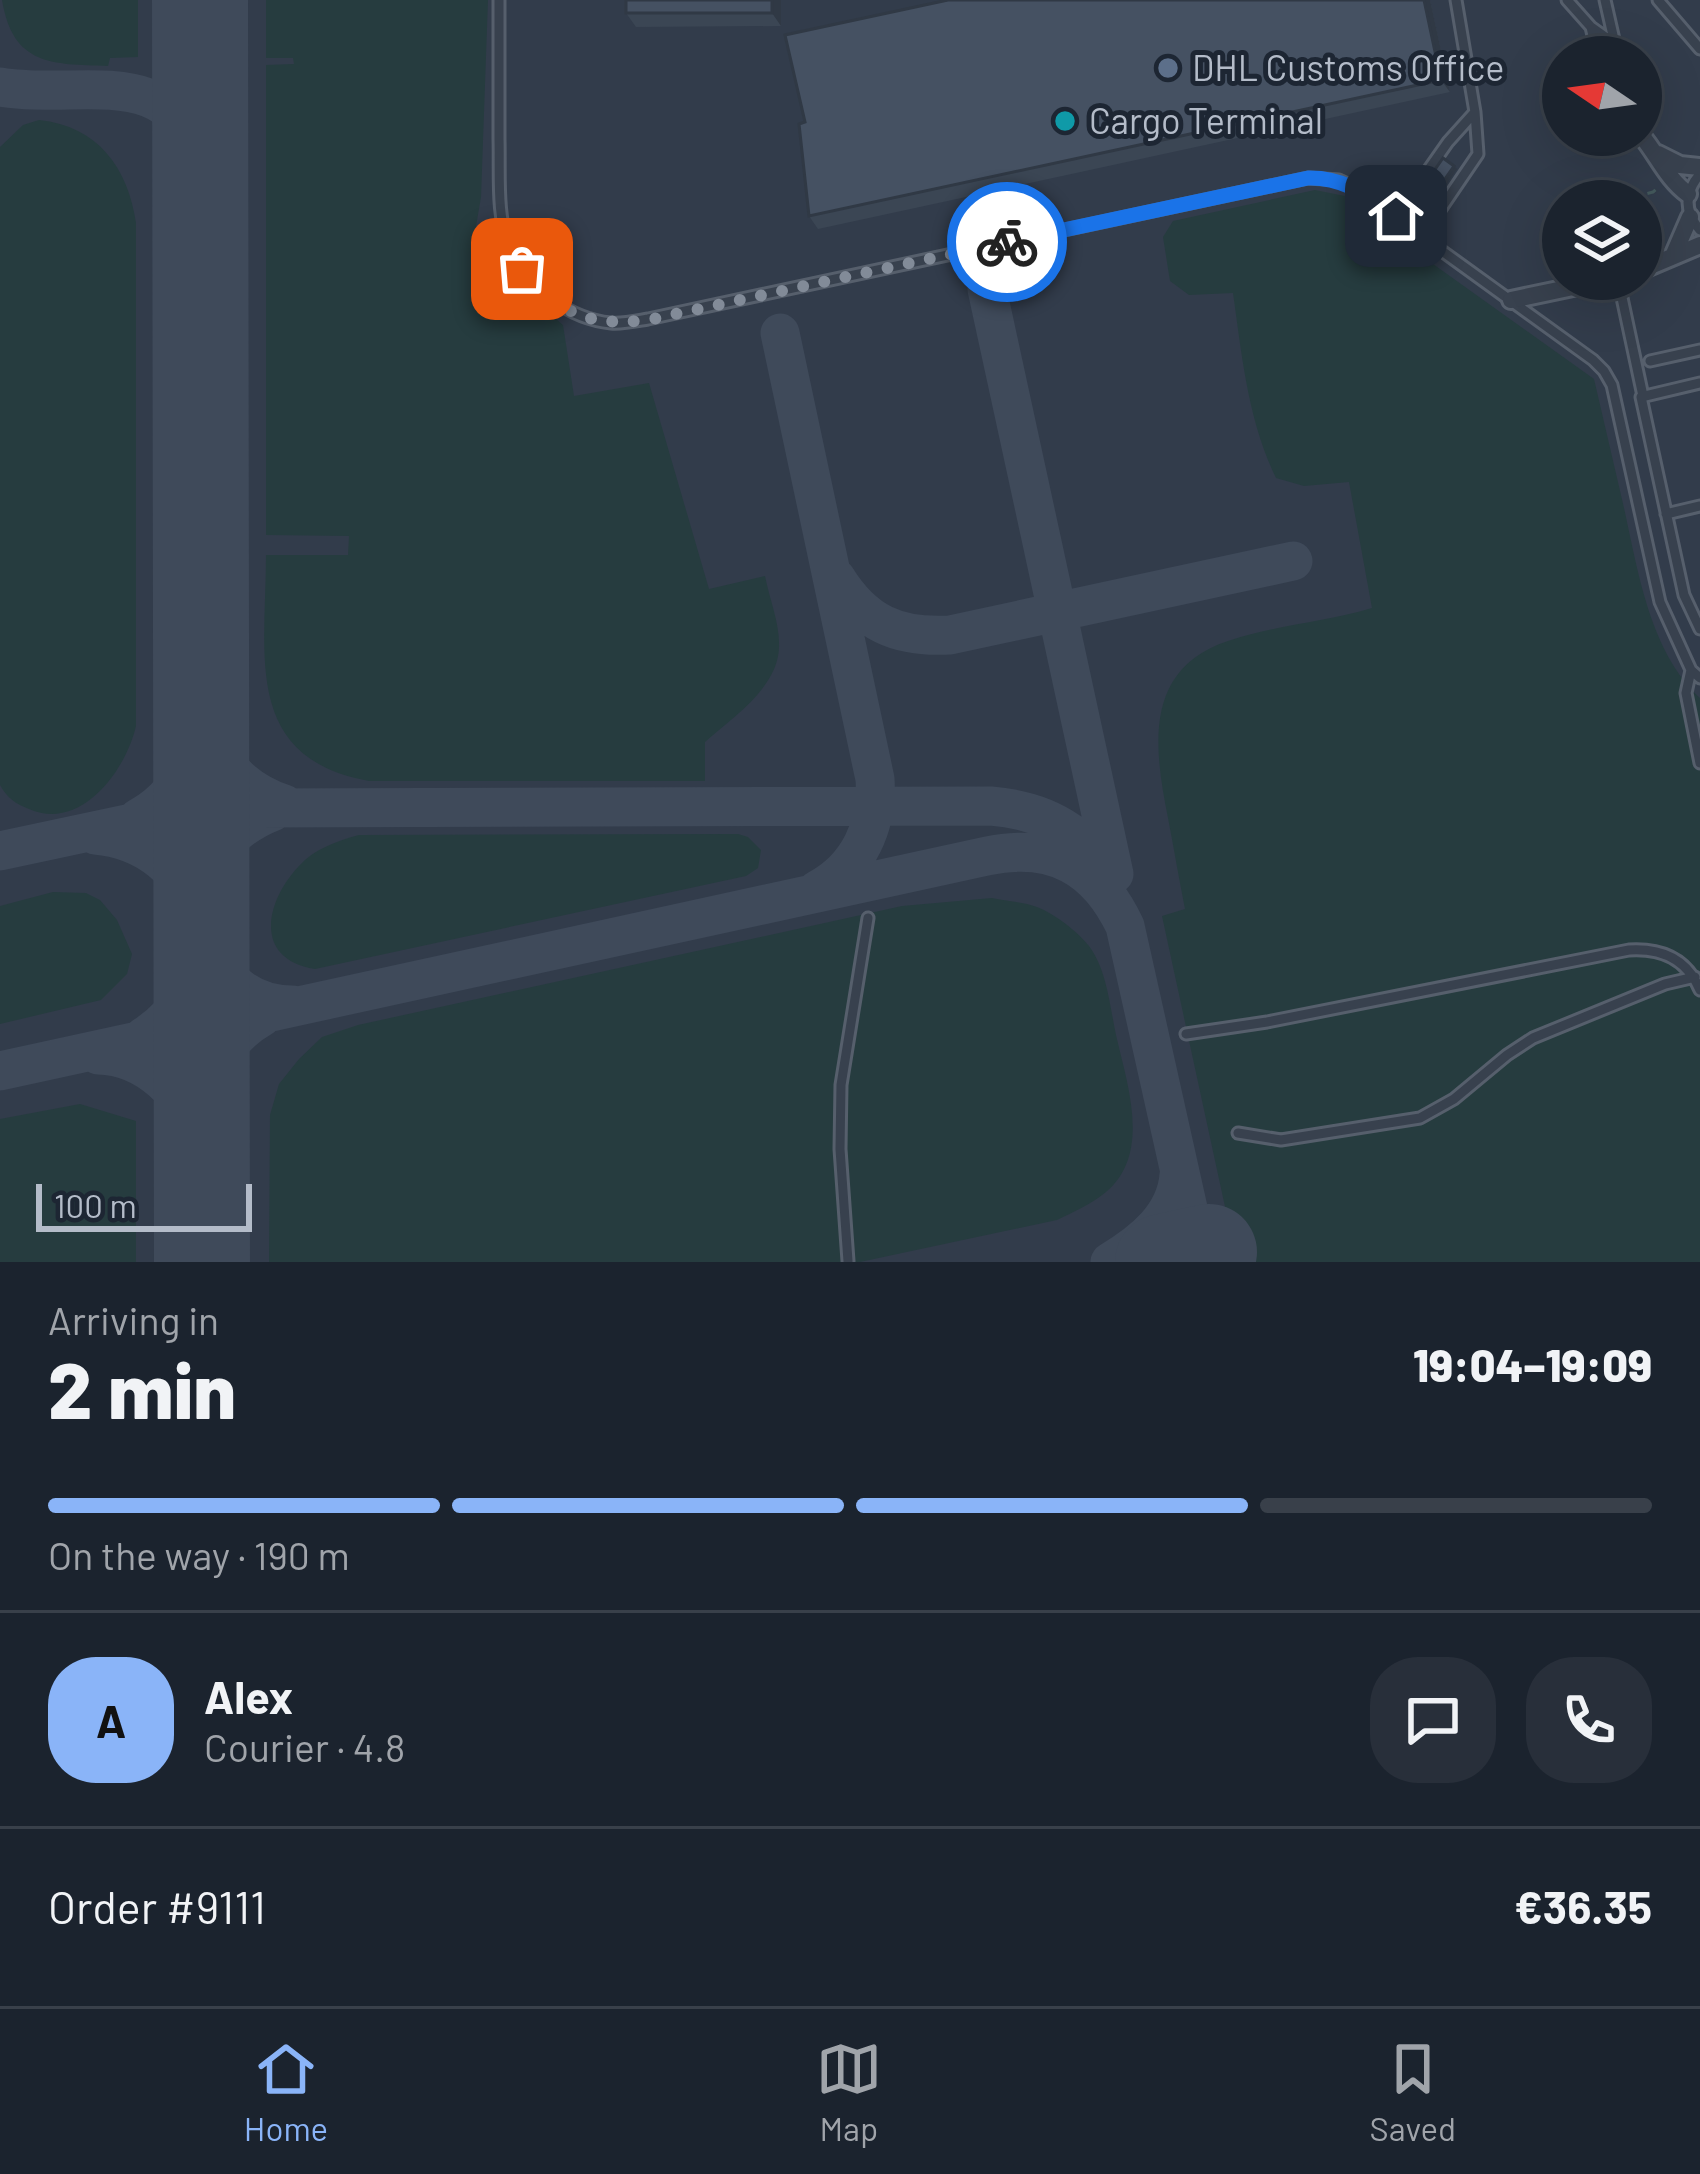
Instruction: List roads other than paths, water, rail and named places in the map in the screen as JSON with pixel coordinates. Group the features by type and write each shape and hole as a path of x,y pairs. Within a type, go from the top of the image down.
{"street":[{"path":"1658,156 1670,178 1688,194"},
{"path":"1661,156 1700,171"},
{"path":"1674,254 1695,224"},
{"path":"1662,260 1700,245"},
{"path":"1511,300 1542,294"}],"lane":[{"path":"499,0 500,187 510,249 522,269 556,303 580,316 613,324 1308,178 1352,186 1604,371 1612,385 1660,602 1696,674 1686,693 1700,763"},
{"path":"1423,235 1478,154 1456,0"},
{"path":"1568,0 1604,36"},
{"path":"1605,0 1613,36"},
{"path":"1658,0 1700,49"},
{"path":"1591,27 1593,36"},
{"path":"1396,216 1475,112"},
{"path":"1695,224 1687,206 1688,194 1700,171"},
{"path":"1619,300 1684,595 1700,629"},
{"path":"1650,361 1700,350"},
{"path":"1643,396 1700,383"},
{"path":"1666,514 1700,506"},
{"path":"848,1261 841,1085 868,917"},
{"path":"1186,1034 1629,950 1671,956 1697,976 1700,990"},
{"path":"1238,1133 1281,1140 1420,1118 1454,1099 1533,1038 1697,976"}],"place":[{"name":"DHL Customs Office","path":"1168,68"},
{"name":"Cargo Terminal","path":"1065,121"}]}
